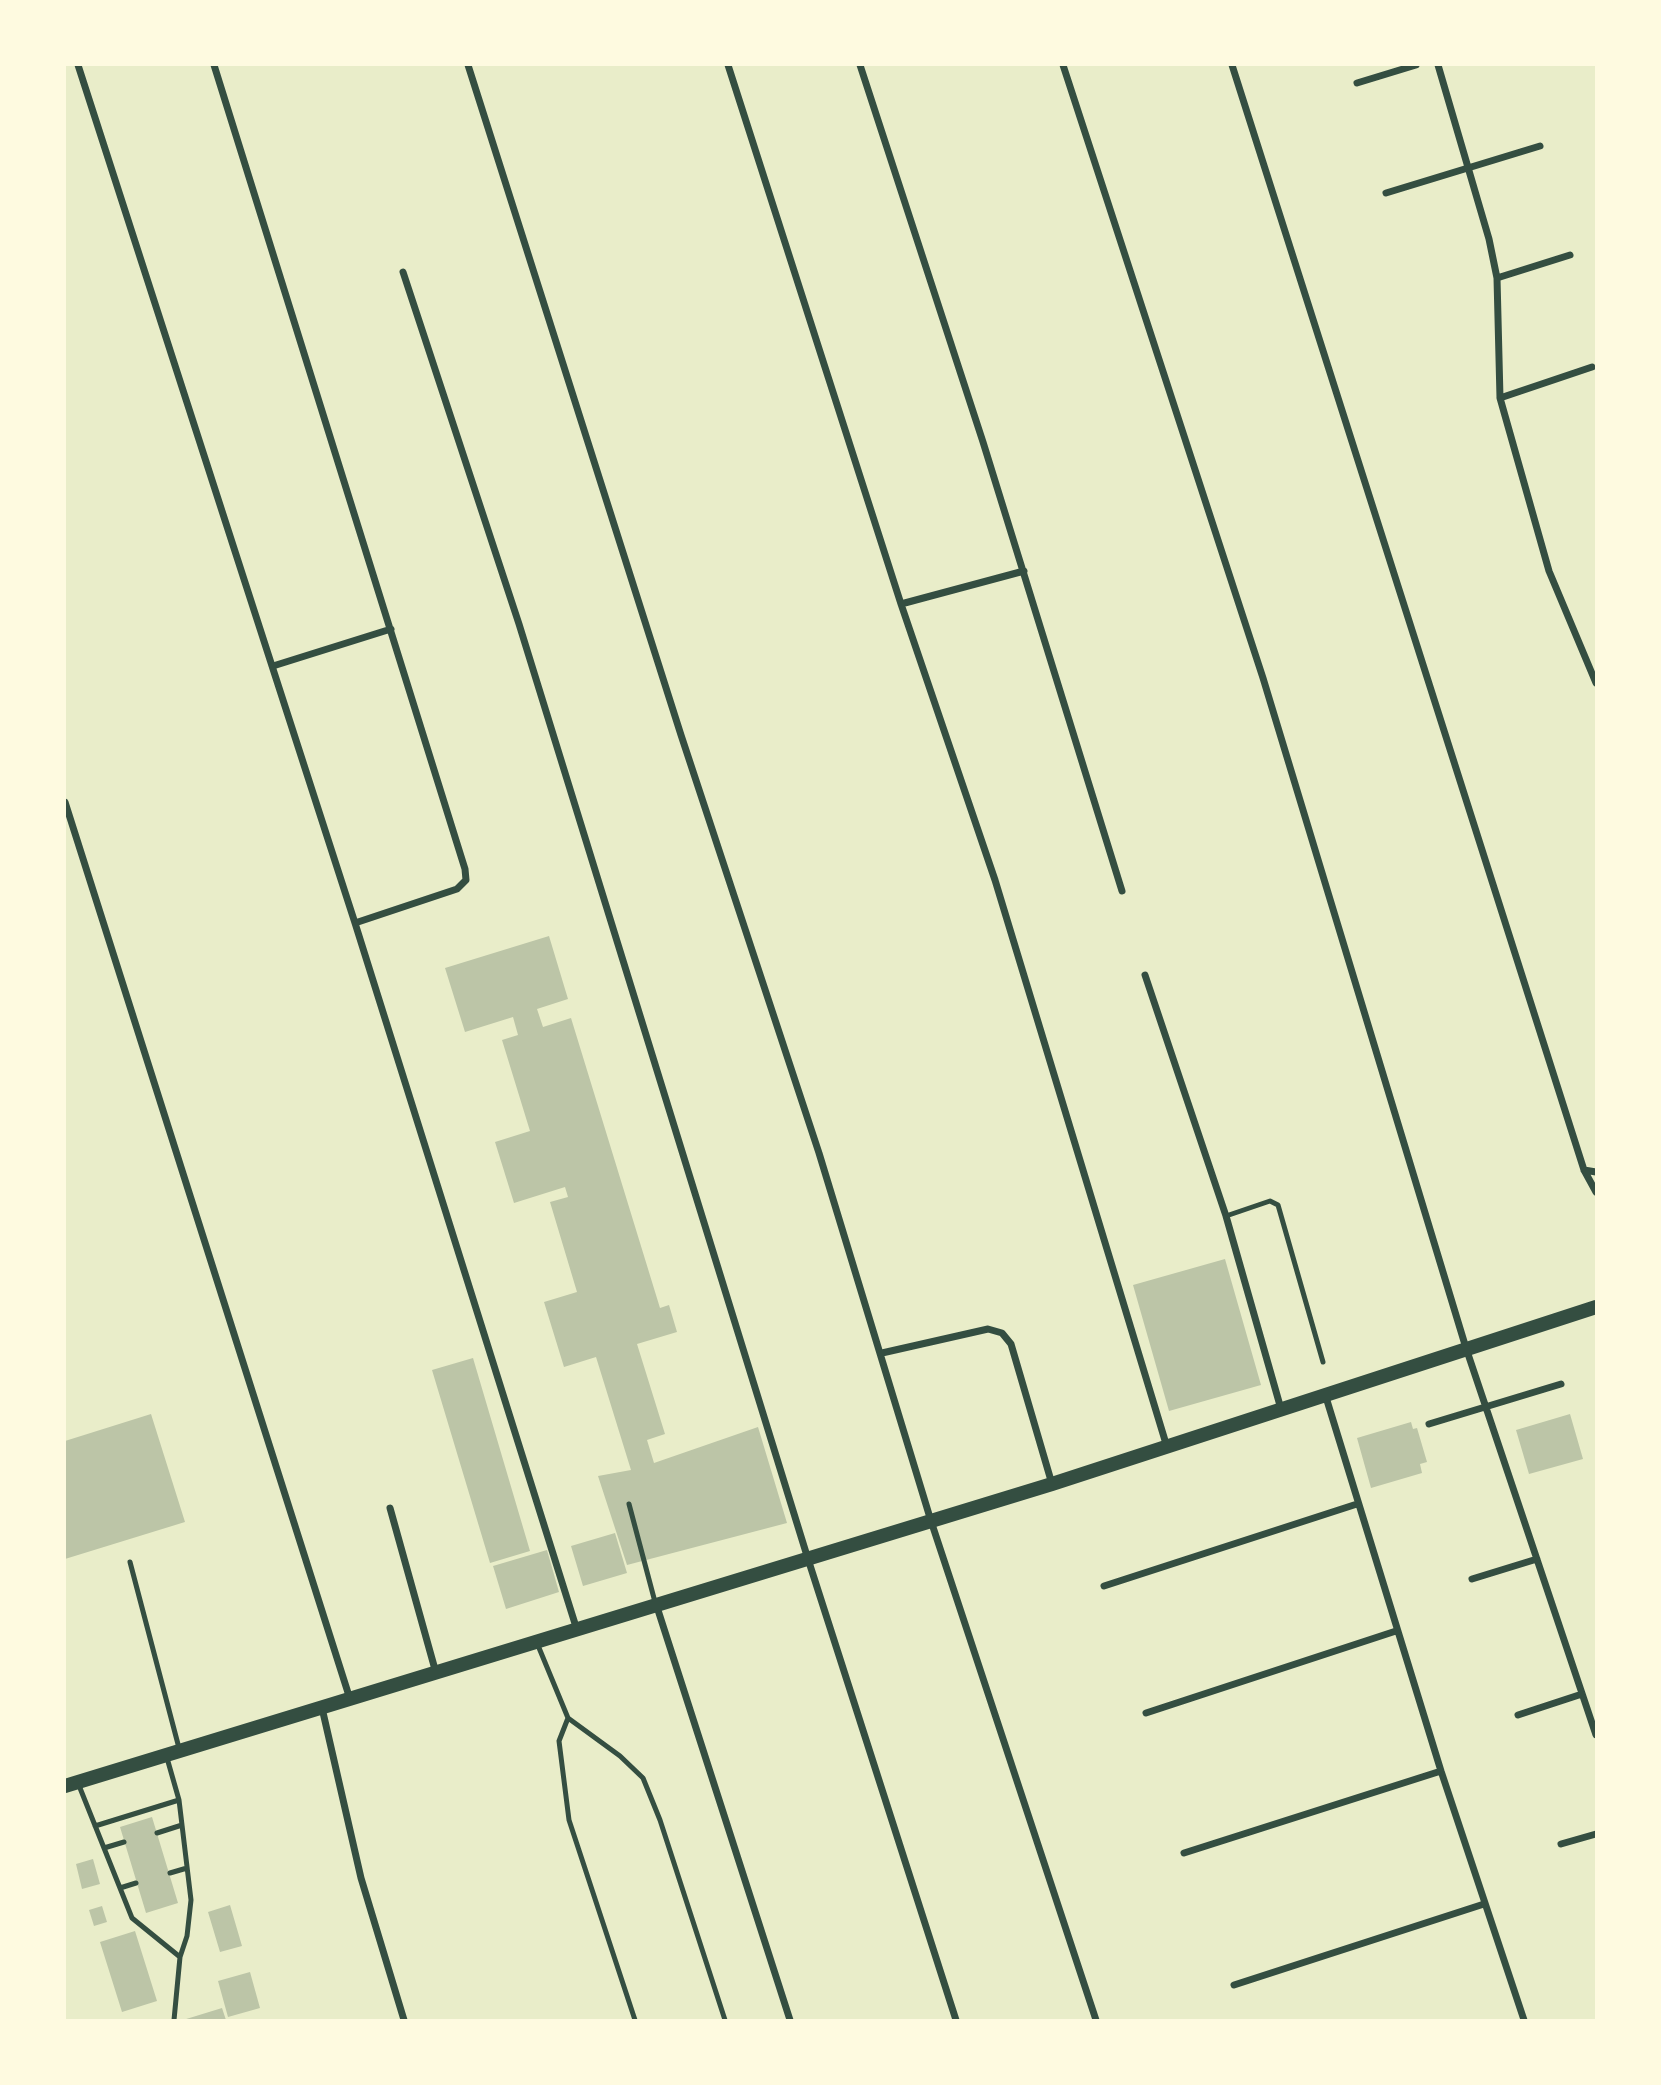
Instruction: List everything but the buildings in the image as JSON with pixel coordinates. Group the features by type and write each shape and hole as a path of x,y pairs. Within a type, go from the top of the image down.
{"main road":[{"path":"71,1784 657,1607 1052,1484 1596,1307"}],"street":[{"path":"78,65 355,923 577,1631"},
{"path":"214,65 465,869 466,880 457,889 355,923"},
{"path":"468,65 882,1353 931,1521 1096,2020"},
{"path":"728,65 901,604 995,880 1167,1447"},
{"path":"860,65 1024,570 1122,891"},
{"path":"1063,65 1263,678 1466,1348 1596,1735"},
{"path":"1232,65 1584,1170 1596,1192"},
{"path":"1357,83 1416,65"},
{"path":"1438,65 1470,170 1497,278 1500,398 1549,570 1596,683"},
{"path":"1386,193 1470,170 1540,146"},
{"path":"1497,278 1570,255"},
{"path":"403,272 519,624 808,1559 956,2020"},
{"path":"1500,398 1592,368"},
{"path":"901,604 1024,570"},
{"path":"273,666 391,629"},
{"path":"65,802 350,1699"},
{"path":"1145,975 1226,1216 1282,1409"},
{"path":"1584,1170 1596,1172"},
{"path":"882,1353 988,1329 1002,1333 1011,1343 1052,1484"},
{"path":"1429,1424 1561,1384"},
{"path":"1325,1394 1396,1631 1524,2020"},
{"path":"1104,1586 1357,1504"},
{"path":"390,1508 436,1673"},
{"path":"1472,1578 1537,1559"},
{"path":"657,1607 790,2020"},
{"path":"1146,1713 1396,1631"},
{"path":"1518,1715 1582,1694"},
{"path":"322,1708 361,1878 404,2020"},
{"path":"1184,1853 1441,1771"},
{"path":"1561,1844 1596,1834"},
{"path":"1234,1985 1484,1904"}],"lane":[{"path":"1226,1216 1270,1201 1278,1205 1323,1362"},
{"path":"629,1504 657,1607"},
{"path":"130,1562 173,1753 191,1900 187,1936 180,1957 174,2020"},
{"path":"537,1643 568,1718 620,1756 643,1778 660,1820 725,2020"},
{"path":"568,1718 559,1741 569,1820 635,2020"},
{"path":"71,1784 95,1826 132,1918 180,1957"},
{"path":"95,1826 179,1800"},
{"path":"157,1833 182,1825"},
{"path":"104,1848 124,1842"},
{"path":"170,1874 187,1868"},
{"path":"120,1888 136,1883"}]}
